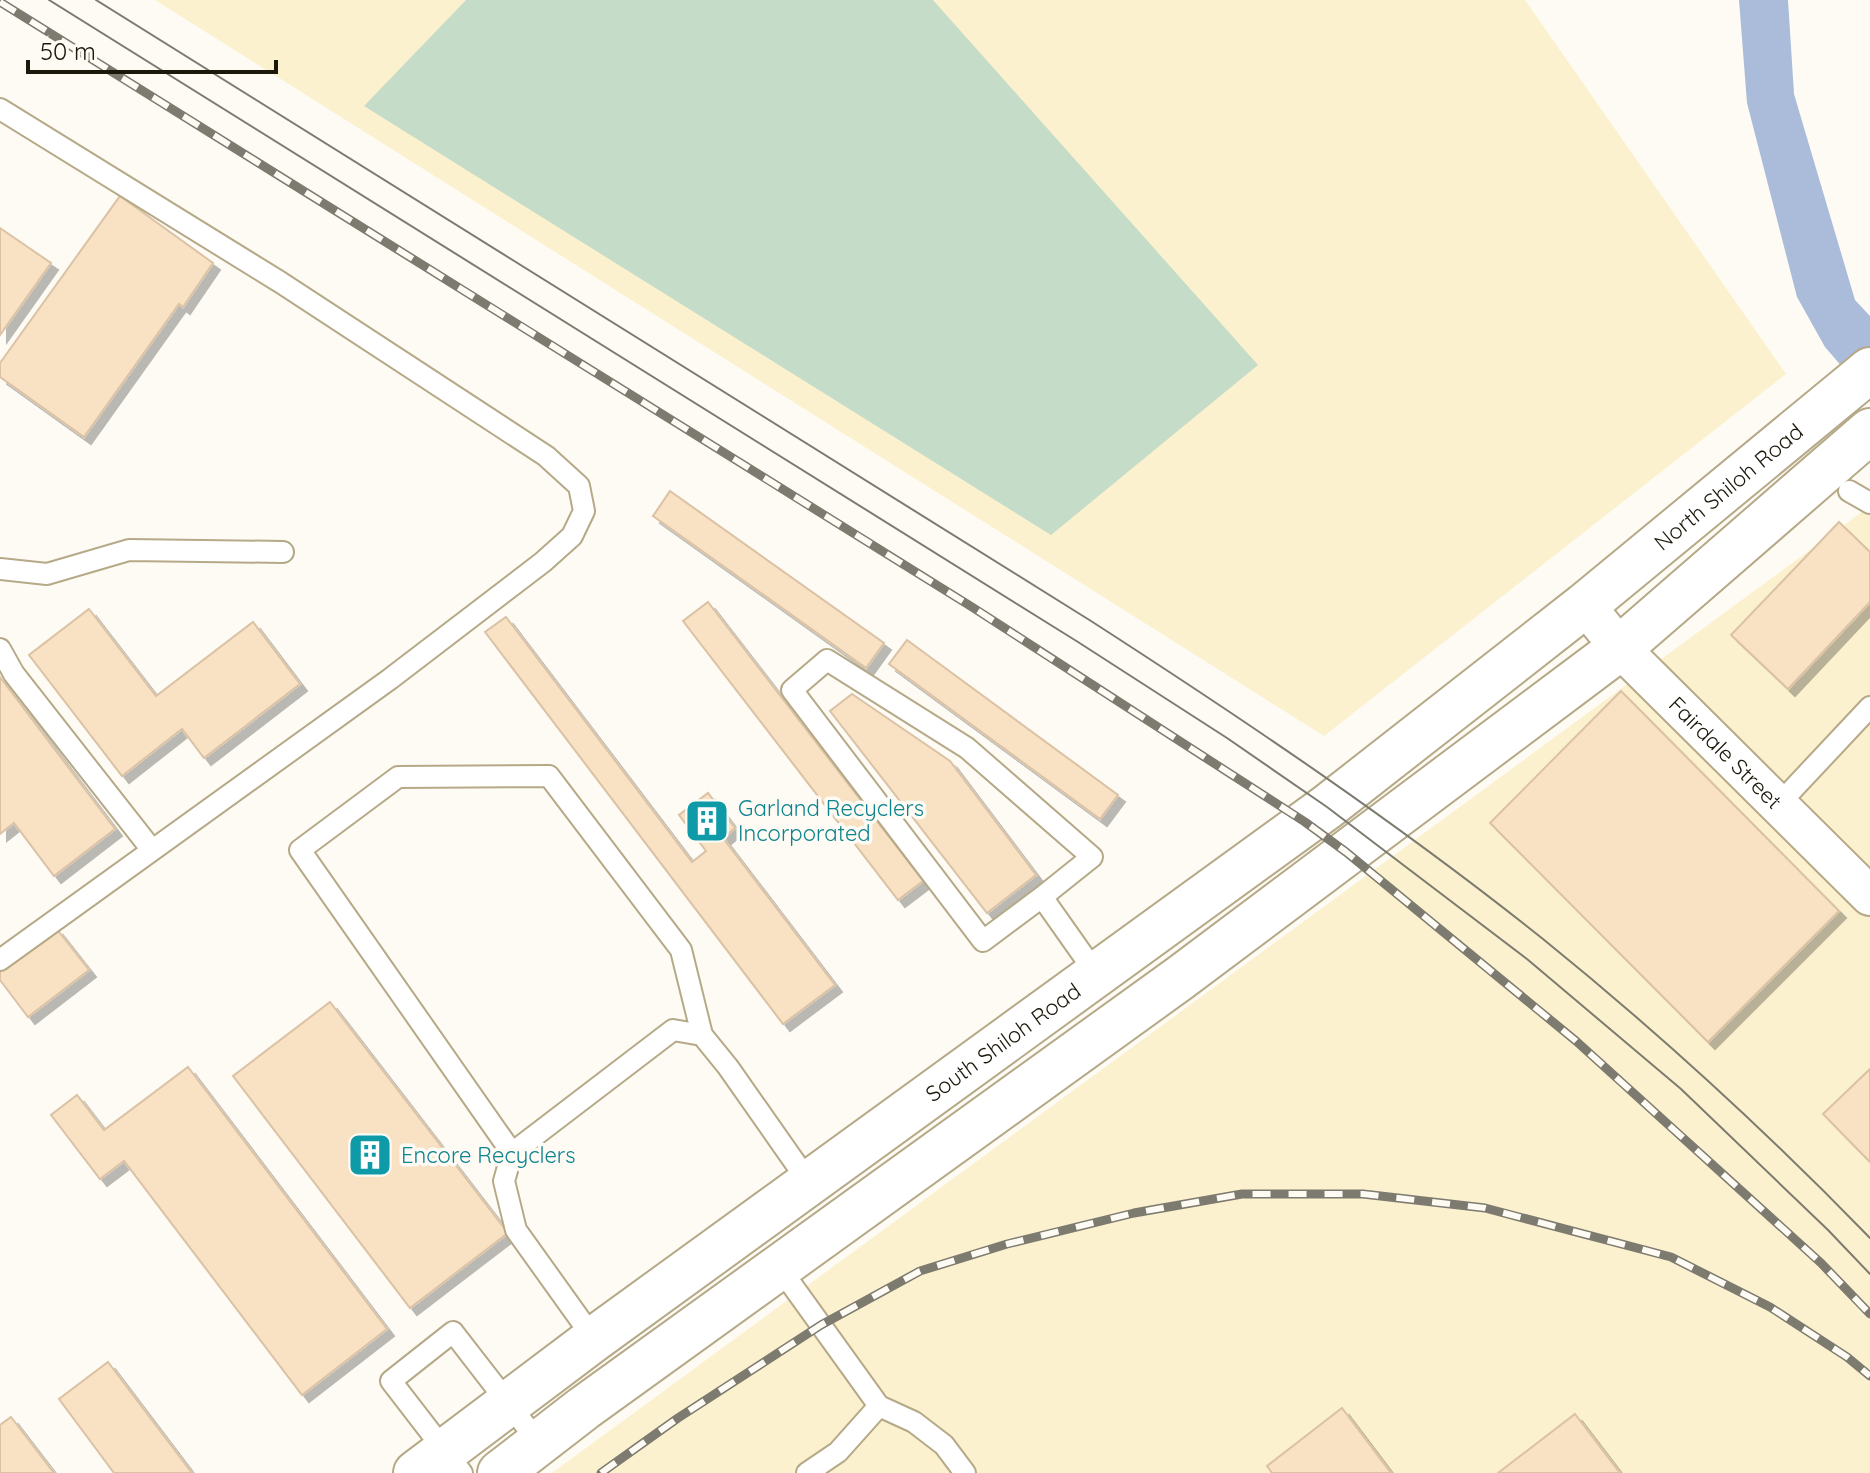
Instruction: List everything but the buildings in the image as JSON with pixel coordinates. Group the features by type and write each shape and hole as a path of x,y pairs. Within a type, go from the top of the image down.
{"main road":[{"name":"North Shiloh Road","path":"1585,605 1855,382"},
{"path":"500,1473 584,1408 1180,978 1620,648 1870,431"},
{"name":"South Shiloh Road","path":"441,1466 508,1403 1327,807 1585,605"}],"street":[{"name":"Fairdale Street","path":"1585,605 1620,648 1870,896"}],"lane":[{"path":"0,109 280,282 546,456 579,486 584,511 572,536 543,562 390,679 0,960"},
{"path":"1849,491 1870,503"},
{"path":"0,569 47,574 129,550 283,552"},
{"path":"0,649 14,674 152,850"},
{"path":"827,660 967,748 1092,857 1042,897 983,941 792,690 827,660"},
{"path":"1778,805 1870,707"},
{"path":"512,1153 300,850 398,777 549,776 681,950 702,1035 810,1184"},
{"path":"1042,897 1097,975"},
{"path":"594,1339 516,1230 504,1181 512,1153 673,1030 702,1035"},
{"path":"779,1267 879,1406 924,1429 944,1445 965,1473"},
{"path":"441,1466 391,1381 453,1332 539,1443"},
{"path":"807,1473 838,1452 879,1406"}],"shaded area":[{"path":"155,0 1525,0 1786,374 1324,736"},
{"path":"1870,506 1870,1473 552,1473"}],"green space":[{"path":"466,0 933,0 1258,365 1051,535 364,106"}],"water":[{"path":"1739,0 1788,0 1794,94 1855,300 1870,316 1870,399 1825,347 1797,297 1747,103"}],"tram line":[{"path":"49,0 1078,642 1327,807 1527,959 1681,1089 1870,1274"},
{"path":"96,0 1091,621 1321,774 1489,896 1586,974 1711,1084 1870,1238"}],"railway":[{"path":"0,2 972,607 1305,822 1346,852 1576,1041 1821,1263 1870,1314"},
{"path":"601,1473 678,1418 821,1325 920,1271 1007,1244 1134,1213 1242,1194 1363,1194 1485,1208 1671,1257 1770,1307 1847,1357 1870,1376"}],"place":[{"name":"Garland Recyclers Incorporated","path":"707,821"},
{"name":"Encore Recyclers","path":"370,1155"}]}
